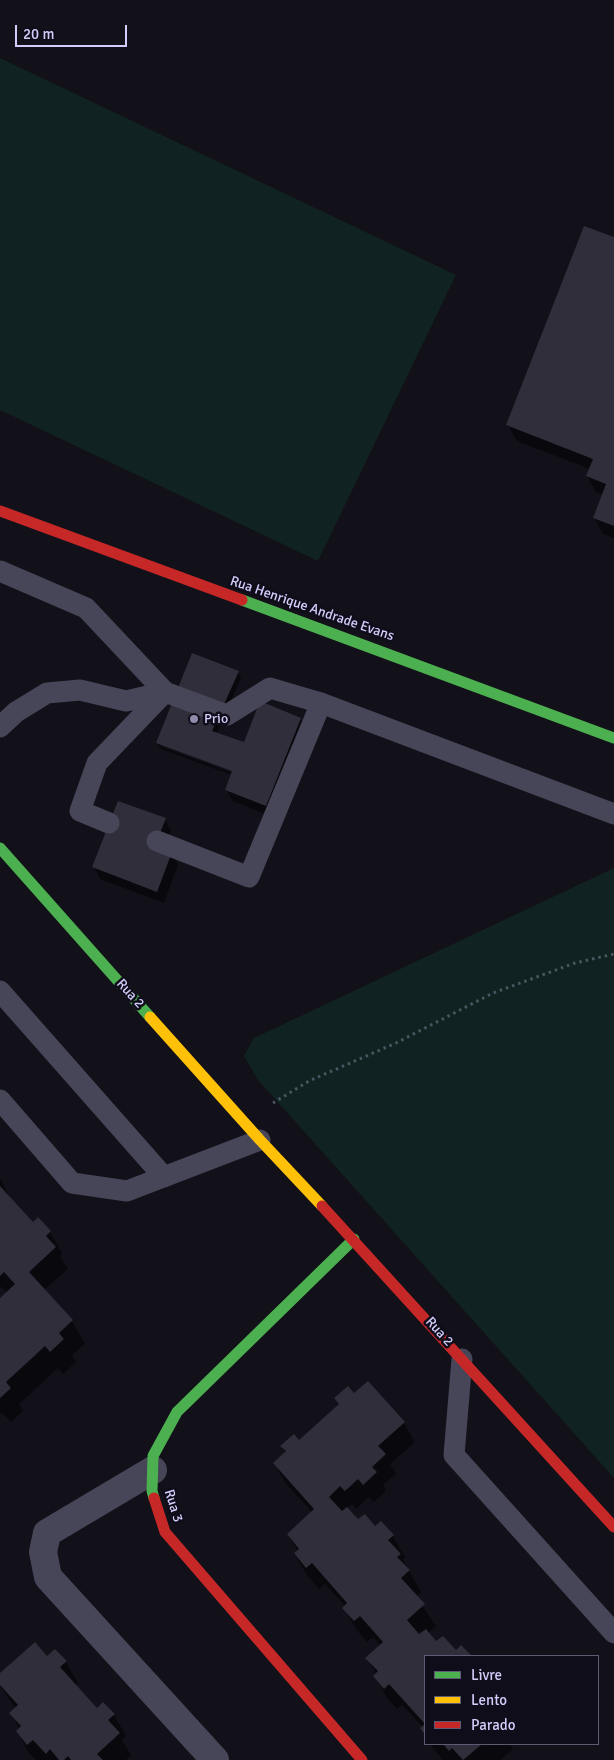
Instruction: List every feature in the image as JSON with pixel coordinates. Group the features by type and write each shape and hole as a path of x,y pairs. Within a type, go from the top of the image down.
{"street":[{"name":"Rua Henrique Andrade Evans","path":"0,511 268,611 410,660 614,738"},
{"name":"Rua 2","path":"0,848 260,1140 354,1239 614,1527"},
{"name":"Rua 3","path":"354,1239 177,1412 153,1456 152,1491 165,1532 362,1760"},
{"path":"153,1470 47,1533 43,1552 48,1577 215,1760"}],"lane":[{"path":"0,571 86,608 165,692 227,714 270,688 321,703 614,814"},
{"path":"0,728 16,712 47,693 80,690 126,701 165,692"},
{"path":"109,822 80,811 97,763 165,692"},
{"path":"157,841 249,877 321,703"},
{"path":"0,991 164,1177"},
{"path":"0,1100 72,1182 127,1191 260,1140"},
{"path":"462,1358 454,1455 614,1633"}],"path":[{"path":"272,1103 309,1081 396,1043 493,993 575,963 614,954"}],"shaded area":[{"path":"0,58 456,275 318,561 0,410"},
{"path":"614,868 614,1478 258,1080 244,1056 254,1038"}],"building":[{"path":"584,226 614,237 614,526 593,518 606,484 586,476 593,459 506,425"},
{"path":"192,653 239,671 212,731 244,742 260,701 301,718 266,806 225,790 232,771 156,743"},
{"path":"118,801 166,818 155,846 172,852 157,892 92,867"},
{"path":"0,1186 33,1222 38,1217 51,1231 46,1236 56,1247 29,1272 73,1320 59,1333 64,1339 50,1352 45,1346 6,1382 11,1388 0,1398 0,1298 15,1284 4,1272 0,1276"},
{"path":"368,1381 405,1422 378,1446 386,1454 372,1467 377,1472 363,1485 358,1479 345,1491 340,1486 329,1497 342,1511 347,1507 358,1519 365,1514 375,1526 381,1521 394,1535 388,1540 401,1554 397,1557 410,1570 401,1578 425,1604 407,1620 419,1634 426,1629 436,1641 443,1636 456,1650 461,1645 471,1655 424,1655 424,1723 389,1684 384,1689 373,1676 378,1671 365,1658 383,1642 360,1616 354,1621 342,1608 347,1603 312,1563 306,1568 294,1553 299,1549 287,1534 314,1509 273,1463 286,1451 280,1446 294,1434 299,1440 339,1404 334,1398 348,1386 354,1393"},
{"path":"35,1642 47,1656 55,1649 67,1661 60,1667 97,1708 103,1702 115,1714 108,1720 120,1733 97,1754 103,1760 71,1760 68,1756 64,1760 59,1760 50,1749 46,1754 33,1740 27,1745 16,1731 21,1726 9,1713 18,1705 0,1685 0,1673"},
{"path":"424,1725 424,1734 420,1728"},
{"path":"444,1745 481,1745 463,1760 452,1748 449,1751"}],"traffic: fast":[{"path":"242,600 614,738"},
{"path":"0,848 150,1017"},
{"path":"154,1498 152,1491 153,1456 177,1412 354,1239"}],"traffic: slow":[{"path":"150,1017 322,1206"}],"traffic: jam":[{"path":"0,511 242,600"},
{"path":"322,1206 614,1527"},
{"path":"154,1498 165,1532 362,1760"}],"place":[{"name":"Prio","path":"194,719"}]}
